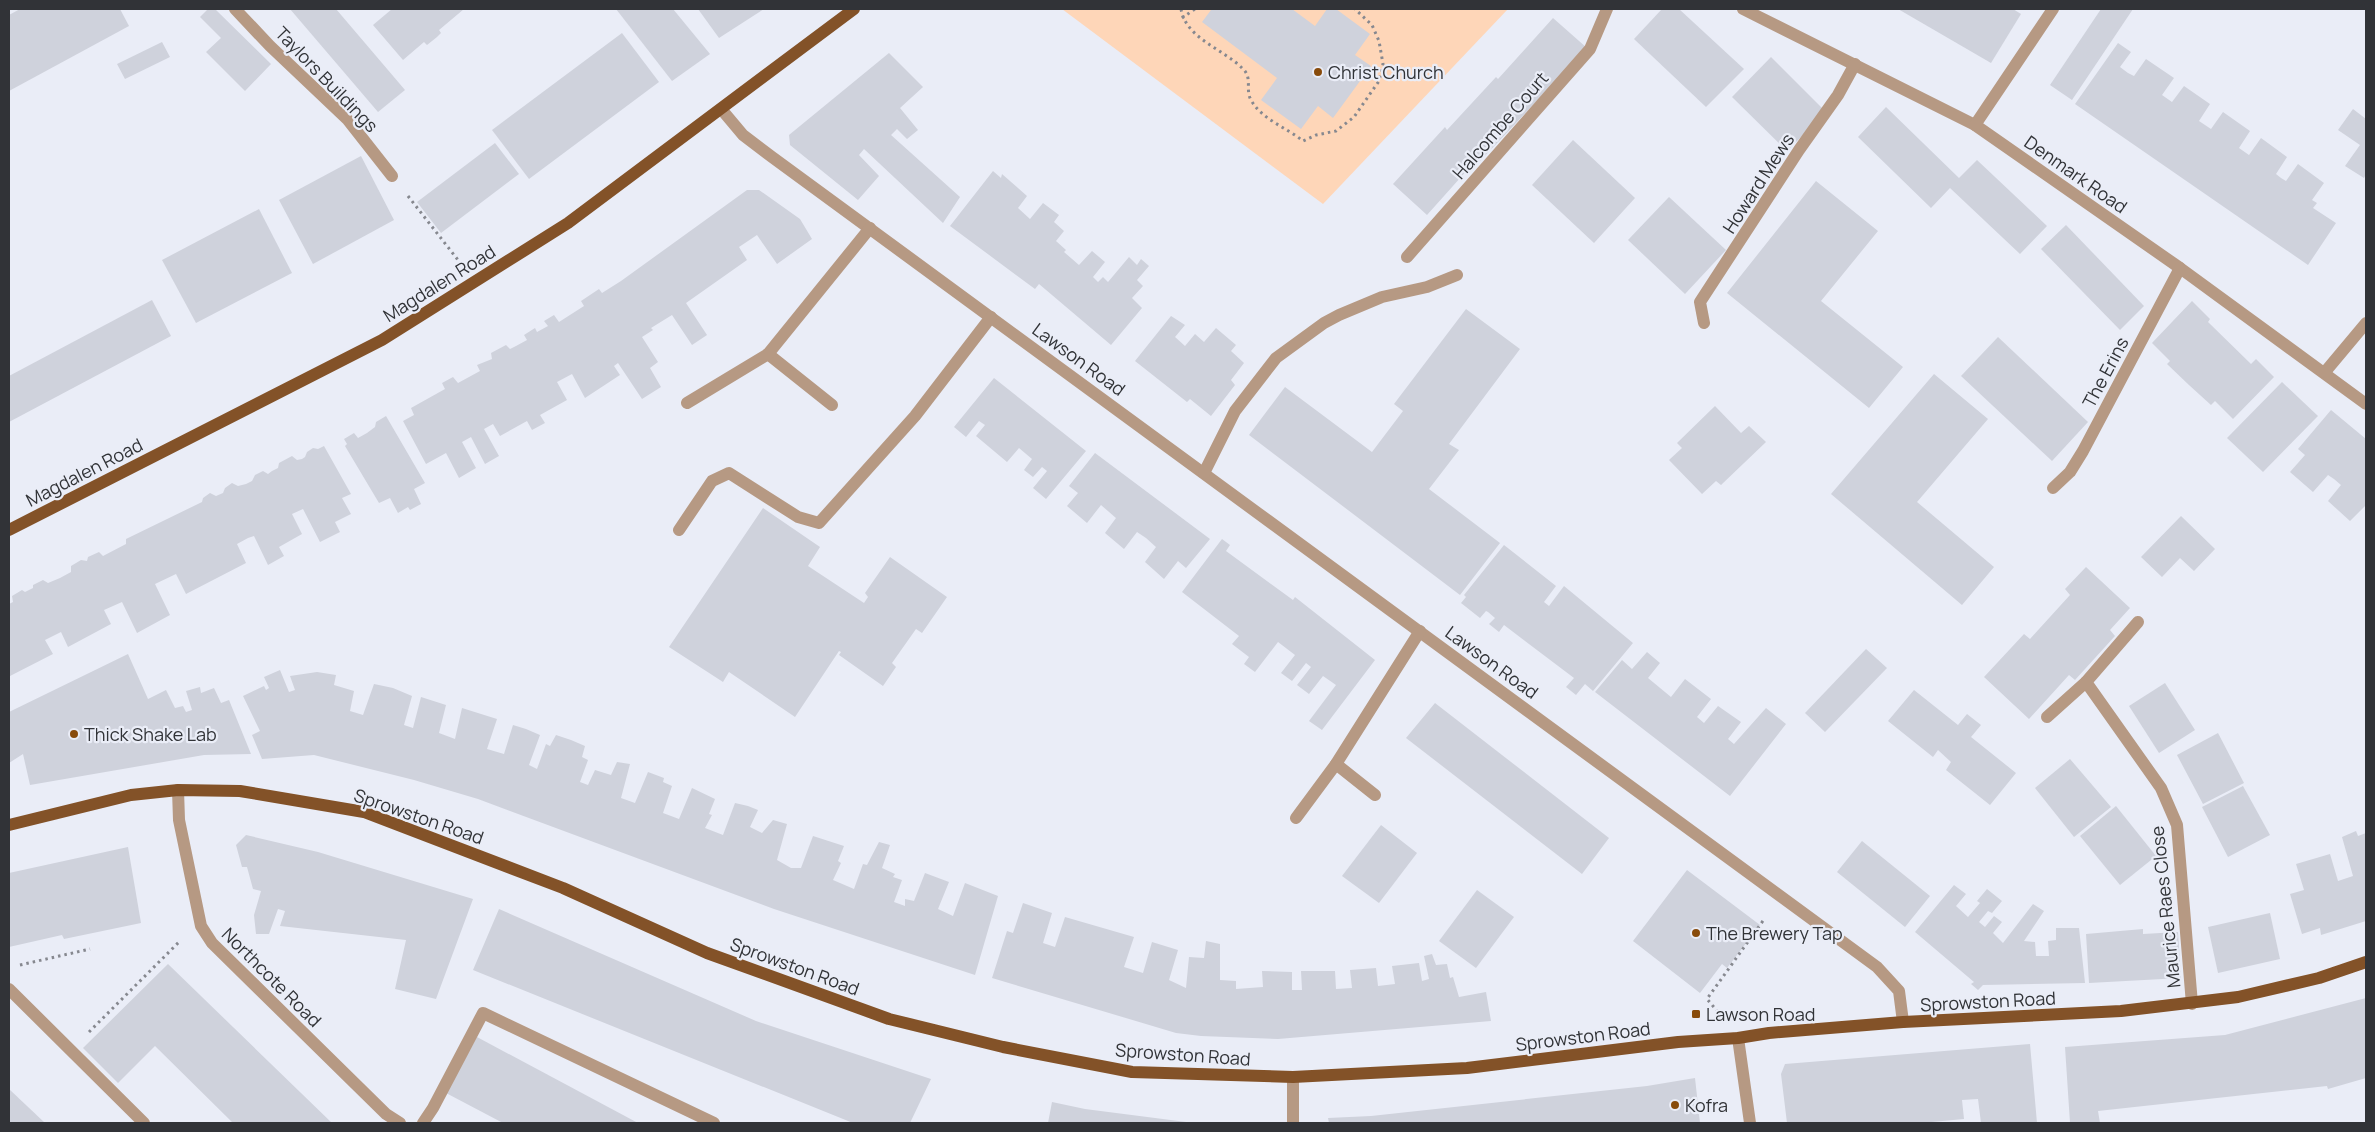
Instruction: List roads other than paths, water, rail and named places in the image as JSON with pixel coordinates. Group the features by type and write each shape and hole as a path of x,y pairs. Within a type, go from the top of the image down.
{"main road":[{"name":"Magdalen Road","path":"9,530 382,340 568,223 722,110 854,9"},
{"name":"Sprowston Road","path":"9,825 131,795 178,790 240,791 364,812 563,888 707,953 889,1019 1003,1047 1132,1072 1294,1076 1467,1068 1678,1042 1738,1038 1769,1033 1903,1022 2122,1012 2192,1004 2284,987 2319,978 2366,962"}],"street":[{"name":"Taylors Buildings","path":"235,9 270,46 348,120 392,176"},
{"name":"Halcombe Court","path":"1407,257 1590,49 1607,9"},
{"name":"Denmark Road","path":"1743,9 1975,125 2180,268 2325,372 2366,404"},
{"path":"1975,125 2052,9"},
{"name":"Howard Mews","path":"1704,323 1700,302 1799,150 1838,95 1855,64"},
{"name":"Lawson Road","path":"722,110 743,135 1877,967 1899,991 1903,1022"},
{"path":"687,403 768,354 822,290 870,228"},
{"name":"The Erins","path":"2054,488 2070,472 2083,451 2180,268"},
{"path":"1204,473 1235,411 1276,358 1324,322 1339,315 1382,297 1427,287 1457,275"},
{"path":"679,530 712,481 729,473 798,517 819,523 915,416 991,317"},
{"path":"2325,372 2366,323"},
{"path":"768,354 832,405"},
{"path":"2047,717 2086,682 2138,622"},
{"name":"Lawson Road","path":"1296,818 1336,764 1420,631"},
{"name":"Maurice Raes Close","path":"2086,682 2161,788 2177,825 2192,1004"},
{"path":"1336,764 1375,795"},
{"name":"Northcote Road","path":"178,790 179,820 201,926 212,943 386,1114 400,1123"},
{"path":"9,989 144,1123"},
{"path":"424,1123 434,1108 483,1013 714,1123"},
{"path":"1738,1038 1750,1123"},
{"path":"1293,1123 1294,1076"}],"place":[{"name":"Christ Church","path":"1318,72"},
{"name":"Thick Shake Lab","path":"74,734"},
{"name":"The Brewery Tap","path":"1696,933"},
{"name":"Lawson Road","path":"1696,1014"},
{"name":"Kofra","path":"1675,1105"}]}
